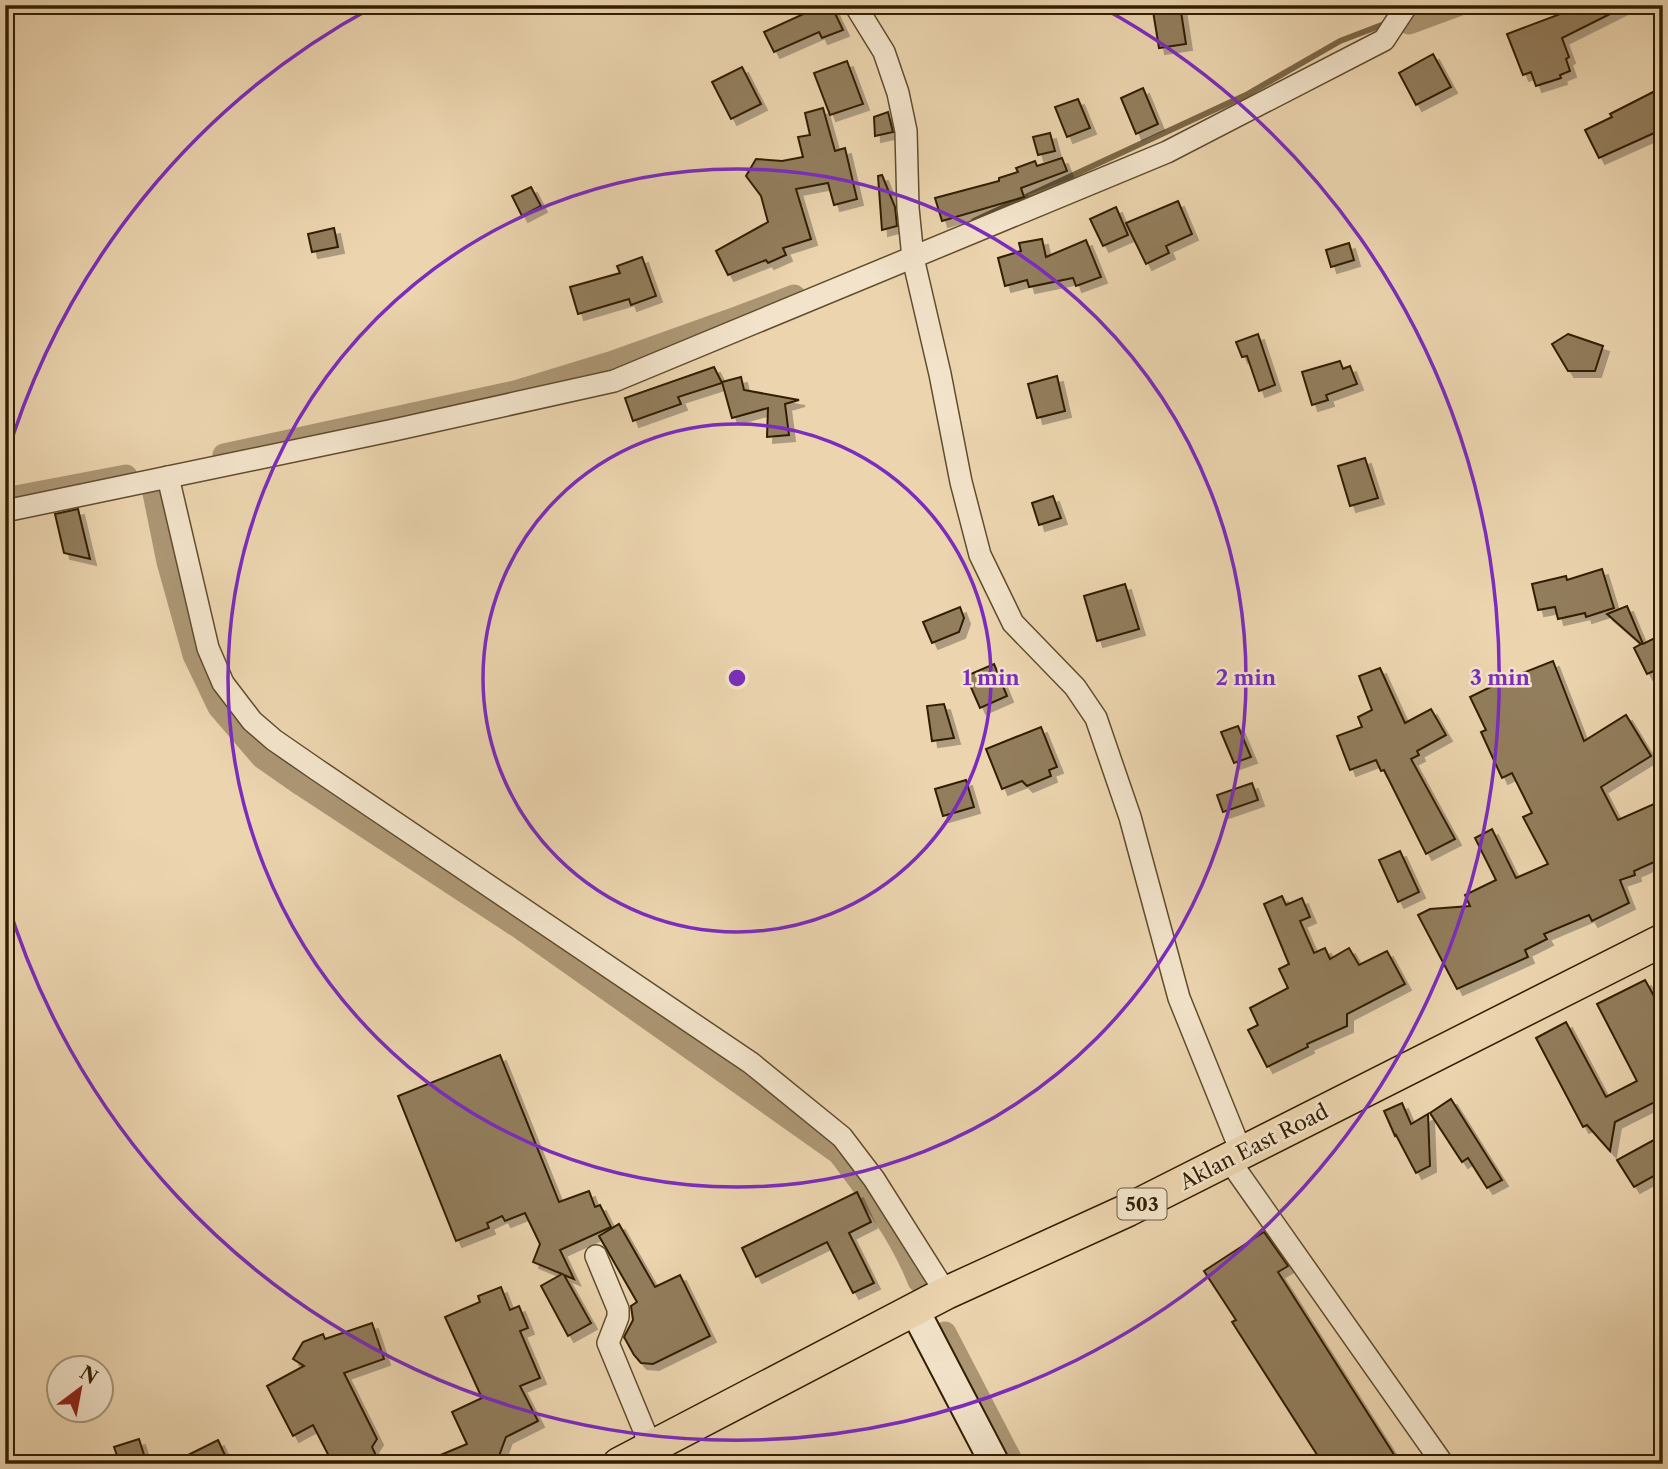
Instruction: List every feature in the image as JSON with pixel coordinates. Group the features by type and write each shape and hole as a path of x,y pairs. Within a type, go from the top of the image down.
{"main road":[{"name":"Aklan East Road","path":"619,1464 914,1309 1128,1210 1663,940"}],"street":[{"path":"855,5 884,52 898,93 906,131 908,208 913,258 961,482 980,555 1013,623 1075,687 1096,718 1130,817 1179,998 1235,1157 1443,1464"},
{"path":"5,511 614,381 1167,152 1384,40 1407,5"},
{"path":"168,477 208,648 223,683 252,721 295,754 751,1063 842,1137 874,1179 946,1293"},
{"path":"596,1256 618,1309 618,1317 608,1343 651,1447"},
{"path":"914,1309 995,1464"}],"building":[{"path":"806,5 831,5 843,30 822,38 819,32 774,52 764,32 808,12"},
{"path":"1152,5 1180,5 1186,44 1159,48"},
{"path":"1584,5 1628,5 1562,38 1569,57 1566,59 1570,71 1560,75 1561,78 1536,86 1531,72 1523,75 1507,34"},
{"path":"1433,54 1451,87 1416,105 1399,73"},
{"path":"847,61 863,104 830,115 814,73"},
{"path":"742,67 761,104 731,119 712,82"},
{"path":"1663,87 1663,129 1599,158 1585,130"},
{"path":"1143,88 1158,124 1136,134 1121,98"},
{"path":"1078,99 1090,128 1067,137 1055,107"},
{"path":"823,108 835,151 845,148 857,199 834,205 828,183 796,189 811,239 783,248 786,255 768,263 766,260 728,275 716,251 768,222 761,196 746,176 756,159 782,161 803,157 798,137 810,135 805,113"},
{"path":"888,112 893,132 875,136 874,117"},
{"path":"1050,133 1055,151 1038,155 1033,137"},
{"path":"1062,158 1067,171 1021,188 1024,197 942,221 935,198 999,181 999,178 1018,172 1016,168 1035,161 1037,166"},
{"path":"882,175 895,207 897,226 882,230 878,176"},
{"path":"531,187 541,206 522,216 512,196"},
{"path":"1178,201 1192,234 1166,246 1169,253 1146,264 1126,223"},
{"path":"1116,207 1128,235 1103,246 1090,219"},
{"path":"334,228 338,247 312,252 308,234"},
{"path":"1042,239 1046,257 1086,240 1101,277 1076,286 1073,278 1029,287 1027,280 1005,286 998,258 1021,251 1019,243"},
{"path":"1349,243 1354,260 1331,267 1326,250"},
{"path":"642,257 656,296 631,305 629,299 578,314 570,287 620,273 617,266"},
{"path":"1258,334 1275,385 1259,391 1247,356 1242,357 1236,342"},
{"path":"1568,334 1603,346 1595,371 1568,371 1552,344"},
{"path":"1340,361 1343,369 1350,366 1357,384 1326,395 1328,400 1312,405 1302,372"},
{"path":"714,367 722,383 678,397 681,404 633,421 625,398"},
{"path":"1057,376 1065,411 1037,418 1028,384"},
{"path":"741,377 744,390 799,400 785,404 789,435 767,437 768,408 732,418 722,382"},
{"path":"1365,458 1378,498 1350,506 1338,466"},
{"path":"1053,496 1061,518 1039,525 1032,503"},
{"path":"78,509 90,559 64,553 55,514"},
{"path":"1602,569 1614,608 1586,617 1585,613 1558,619 1555,607 1538,610 1532,584 1566,576 1567,580"},
{"path":"1125,584 1139,629 1097,641 1084,596"},
{"path":"1627,606 1643,644 1663,634 1663,667 1647,674 1634,648 1641,644 1607,614"},
{"path":"960,607 964,618 959,632 932,643 923,622"},
{"path":"1553,661 1584,741 1626,715 1651,756 1601,787 1618,820 1663,800 1663,858 1634,871 1635,875 1620,880 1629,903 1592,921 1589,915 1544,934 1547,939 1525,950 1528,957 1457,989 1418,915 1430,909 1470,906 1465,895 1496,880 1475,838 1492,829 1516,878 1548,864 1523,817 1532,813 1512,773 1502,778 1481,732 1486,730 1470,697"},
{"path":"994,664 1007,696 980,708 966,676"},
{"path":"1380,668 1405,723 1431,709 1446,735 1417,751 1419,755 1411,759 1455,839 1426,854 1384,770 1381,771 1376,760 1350,770 1337,736 1362,727 1358,717 1372,710 1359,676"},
{"path":"944,704 954,738 932,741 927,706"},
{"path":"1238,726 1251,757 1234,763 1221,732"},
{"path":"1041,727 1057,767 1049,770 1051,776 1027,786 1022,781 1002,789 986,749"},
{"path":"966,780 974,807 943,816 935,789"},
{"path":"1252,783 1258,800 1223,812 1217,795"},
{"path":"1400,851 1419,892 1398,902 1379,860"},
{"path":"1282,896 1286,905 1302,898 1310,917 1300,921 1314,953 1325,948 1330,959 1349,948 1359,965 1387,951 1405,984 1347,1014 1347,1026 1307,1044 1308,1047 1267,1067 1248,1030 1258,1025 1250,1008 1288,988 1279,969 1289,964 1264,904"},
{"path":"1645,980 1663,1012 1663,1098 1615,1122 1610,1151 1587,1125 1583,1127 1536,1038 1566,1022 1606,1097 1637,1081 1597,1004"},
{"path":"500,1055 559,1202 589,1191 595,1207 600,1205 611,1227 560,1250 574,1279 564,1275 591,1323 568,1336 541,1286 562,1274 533,1262 540,1244 525,1213 505,1221 502,1216 487,1223 489,1228 456,1241 398,1096"},
{"path":"1451,1099 1502,1180 1487,1188 1468,1158 1462,1162 1430,1113"},
{"path":"1402,1103 1411,1124 1428,1114 1430,1166 1416,1173 1384,1111"},
{"path":"1663,1135 1663,1171 1634,1187 1617,1160"},
{"path":"857,1192 871,1222 849,1233 874,1283 853,1293 827,1242 756,1277 742,1248"},
{"path":"619,1224 655,1287 680,1275 710,1336 653,1364 641,1363 634,1355 624,1337 633,1320 631,1306 637,1302 599,1236"},
{"path":"1264,1232 1288,1266 1278,1272 1400,1464 1323,1464 1232,1322 1236,1320 1204,1271"},
{"path":"501,1287 510,1310 519,1306 528,1328 520,1331 540,1378 520,1386 538,1421 506,1437 496,1464 419,1464 467,1444 452,1412 482,1398 445,1317 480,1302 478,1296"},
{"path":"372,1323 384,1359 344,1373 377,1439 372,1447 380,1464 333,1464 313,1425 293,1436 267,1386 304,1366 293,1359 303,1342 323,1334 325,1339"},
{"path":"139,1439 145,1458 120,1464 114,1447"},
{"path":"218,1440 229,1464 170,1464"}],"waterway":[{"path":"1409,23 1458,5"},
{"path":"974,221 1246,95 1340,41 1387,23"},
{"path":"224,455 515,392 610,363 794,296"},
{"path":"5,499 126,476"},
{"path":"154,493 168,562 194,655 219,707 262,757 522,929 839,1153 894,1230 919,1281"},
{"path":"945,1333 1013,1464"}]}
